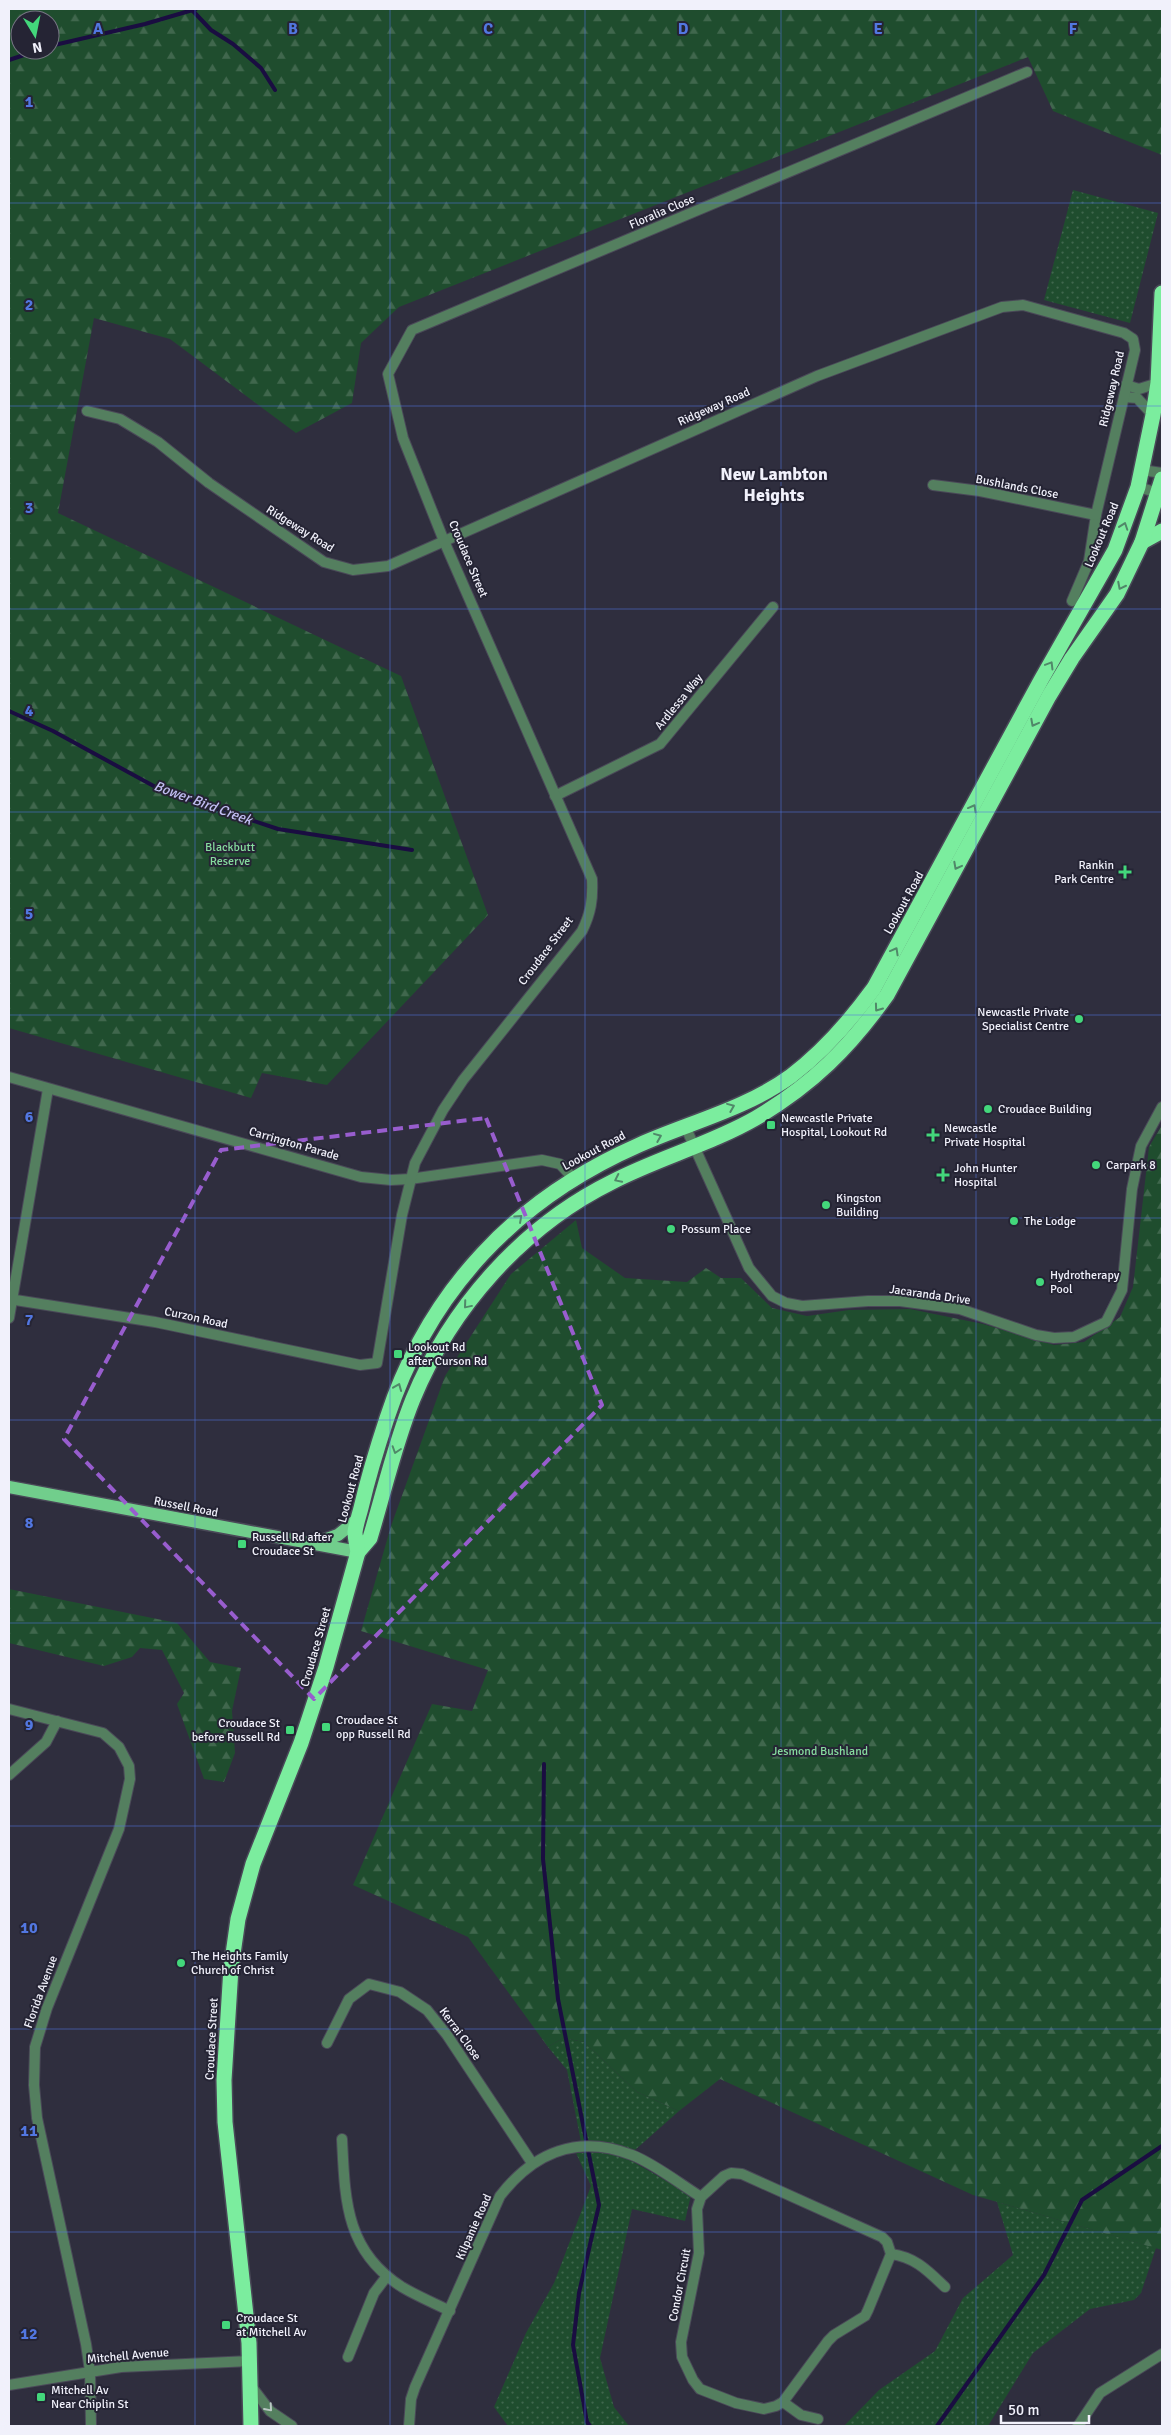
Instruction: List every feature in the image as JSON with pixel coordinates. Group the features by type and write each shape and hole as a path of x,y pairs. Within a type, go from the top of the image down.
{"highway":[{"name":"Lookout Road","path":"358,1552 355,1532 394,1397 425,1330 449,1293 520,1216 573,1178 638,1145 747,1101 789,1077 820,1052 849,1023 874,988 1041,680 1108,564 1138,487 1153,416 1158,383 1162,293"},
{"path":"358,1552 370,1538 413,1399 437,1350 461,1312 498,1267 530,1235 569,1206 610,1182 755,1118 798,1091 833,1062 888,995 1049,696 1072,658 1117,594 1142,542 1161,488"},
{"path":"1142,542 1162,531"},
{"name":"Croudace Street","path":"251,2426 250,2361 225,2122 224,2080 231,1968 238,1919 253,1864 304,1735 326,1667 358,1552"}],"main road":[{"name":"Russell Road","path":"9,1488 358,1552"},
{"path":"314,1544 338,1535 359,1518"}],"street":[{"name":"Floralia Close","path":"403,438 388,374 412,330 1027,72"},
{"name":"Ridgeway Road","path":"87,411 120,419 158,442 209,483 324,562 353,570 388,566 818,376 1002,306 1023,305 1124,333 1133,338 1135,350 1096,515 1089,561 1072,601"},
{"path":"1126,385 1139,389 1158,383"},
{"path":"1124,397 1137,398 1153,416"},
{"name":"Croudace Street","path":"377,1363 402,1215 410,1179 423,1145 463,1080 582,931 590,915 593,898 592,879 444,541 403,438"},
{"path":"1142,470 1162,473"},
{"name":"Bushlands Close","path":"933,485 980,491 1096,515"},
{"path":"1138,487 1161,488"},
{"name":"Ardlessa Way","path":"555,796 660,744 773,607"},
{"name":"Carrington Parade","path":"9,1077 361,1176 391,1180 410,1179 542,1160 560,1164 573,1178"},
{"path":"9,1318 10,1299 48,1089"},
{"name":"Jacaranda Drive","path":"685,1126 749,1268 772,1296 802,1306 868,1300 900,1301 960,1309 1054,1338 1074,1337 1106,1322 1122,1290 1132,1189 1140,1146 1162,1107"},
{"name":"Curzon Road","path":"10,1299 155,1322 360,1365 377,1363"},
{"name":"Florida Avenue","path":"9,1709 95,1730 111,1739 129,1766 130,1779 124,1812 113,1846 47,2008 35,2047 34,2085 37,2118 86,2344 90,2371 91,2426"},
{"path":"9,1775 46,1742 57,1721"},
{"name":"Kerrai Close","path":"327,2043 349,1999 369,1984 400,1992 414,2000 427,2010 447,2035 532,2163"},
{"path":"342,2139 348,2214 374,2264 403,2288 450,2311"},
{"name":"Kilpanie Road","path":"409,2426 411,2400 415,2388 500,2196 510,2183 532,2163 564,2149 600,2146 632,2155 701,2197"},
{"path":"701,2197 724,2176 742,2174 882,2237 887,2242 891,2254 888,2266 865,2316 834,2335 828,2341 783,2402 801,2415 818,2419"},
{"name":"Condor Circuit","path":"701,2197 696,2218 699,2254 681,2342 682,2357 692,2380 700,2389 736,2403 764,2409 783,2402"},
{"path":"891,2254 903,2256 918,2263 945,2287"},
{"path":"348,2357 374,2293 388,2276"},
{"path":"1078,2426 1100,2393 1162,2354"},
{"name":"Mitchell Avenue","path":"9,2386 121,2367 250,2361"},
{"path":"251,2386 270,2411 292,2426"}],"highlighted area":[{"path":"486,1118 602,1405 314,1699 64,1439 221,1150"}],"green space":[{"name":"Blackbutt Reserve","path":"9,9 1162,9 1162,155 1053,111 1028,57 399,307 361,343 352,403 296,433 170,339 94,318 58,513 401,676 488,915 327,1085 262,1073 251,1098 9,1028"},
{"path":"1073,190 1158,213 1130,323 1044,300"},
{"name":"Jesmond Bushland","path":"1162,1125 1162,2250 973,2195 720,2079 679,2111 637,2092 584,2042 563,2038 548,2047 468,1937 353,1885 432,1704 472,1711 488,1670 361,1631 391,1526 445,1376 511,1274 576,1220 582,1248 625,1278 687,1282 706,1268 721,1278 741,1278 772,1308 807,1316 849,1310 910,1309 983,1324 1054,1345 1084,1342 1120,1317 1133,1287 1149,1147"},
{"path":"9,1589 177,1623 210,1662 241,1668 232,1711 235,1753 224,1782 204,1779 177,1704 184,1693 162,1650 140,1648 132,1657 104,1666 9,1643"},
{"path":"563,2038 584,2042 637,2092 679,2111 635,2150 600,2141 581,2142 567,2070 548,2047"},
{"path":"609,2152 630,2160 691,2195 685,2221 632,2209 600,2358 614,2407 629,2426 508,2426 494,2407 526,2333 554,2283 591,2186 576,2153"},
{"path":"997,2202 1156,2248 1141,2293 1134,2300 1090,2309 1033,2353 988,2426 844,2426 879,2390 935,2351 963,2298 1013,2255"}],"waterway":[{"path":"60,44 145,24 196,9"},
{"path":"192,10 211,30 233,44 261,68 275,90"},
{"name":"Bower Bird Creek","path":"9,711 53,731 161,790 278,829 412,850"},
{"path":"544,1764 543,1859 558,1999 599,2205 579,2293 573,2345 587,2422 590,2426"},
{"path":"937,2426 1044,2275 1082,2200 1162,2146"}],"place":[{"name":"Rankin Park Centre","path":"1125,872"},
{"name":"Newcastle Private Specialist Centre","path":"1079,1019"},
{"name":"Croudace Building","path":"988,1109"},
{"name":"Newcastle Private Hospital, Lookout Rd","path":"771,1125"},
{"name":"Newcastle Private Hospital","path":"933,1135"},
{"name":"Carpark 8","path":"1096,1165"},
{"name":"John Hunter Hospital","path":"943,1175"},
{"name":"Kingston Building","path":"826,1205"},
{"name":"The Lodge","path":"1014,1221"},
{"name":"Possum Place","path":"671,1229"},
{"name":"Hydrotherapy Pool","path":"1040,1282"},
{"name":"Lookout Rd after Curson Rd","path":"398,1354"},
{"name":"Russell Rd after Croudace St","path":"242,1544"},
{"name":"Croudace St opp Russell Rd","path":"326,1727"},
{"name":"Croudace St before Russell Rd","path":"290,1730"},
{"name":"The Heights Family Church of Christ","path":"181,1963"},
{"name":"Croudace St at Mitchell Av","path":"226,2325"},
{"name":"Mitchell Av Near Chiplin St","path":"41,2397"}],"district":[{"name":"New Lambton Heights","path":"774,484"}]}
